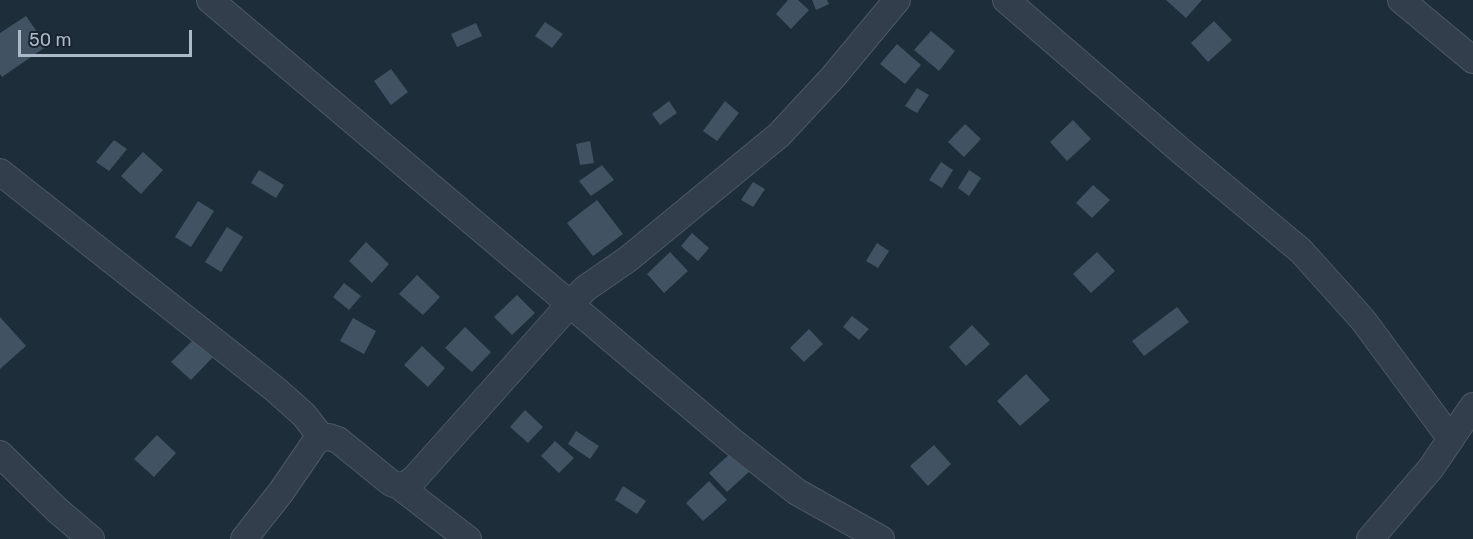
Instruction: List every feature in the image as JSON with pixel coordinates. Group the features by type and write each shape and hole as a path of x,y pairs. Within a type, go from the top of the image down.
{"street":[{"path":"210,0 784,483 881,539"},
{"path":"399,486 416,478 586,288 628,259 779,135 833,76 897,0"},
{"path":"1006,0 1300,250 1363,320 1451,439"},
{"path":"1401,0 1473,60"},
{"path":"0,172 276,390 304,415 322,438"},
{"path":"1370,539 1431,468 1473,406"},
{"path":"244,539 316,441 329,437 338,440 391,483 399,486 468,539"},
{"path":"0,454 57,510 91,539"}],"building":[{"path":"788,0 798,0 809,10 791,29 776,14"},
{"path":"812,0 827,0 829,4 816,10"},
{"path":"1166,0 1202,0 1186,18"},
{"path":"26,16 47,46 2,77 0,74 0,33"},
{"path":"1214,21 1232,40 1208,62 1191,43"},
{"path":"545,22 563,34 552,48 535,36"},
{"path":"476,23 482,36 457,47 451,34"},
{"path":"931,31 955,51 939,71 914,50"},
{"path":"897,44 921,65 905,84 880,64"},
{"path":"391,69 408,92 391,105 374,81"},
{"path":"917,88 929,95 917,113 905,106"},
{"path":"669,101 677,113 660,125 652,114"},
{"path":"725,101 739,113 717,141 703,131"},
{"path":"1073,120 1091,139 1067,161 1050,142"},
{"path":"965,124 981,139 964,157 948,142"},
{"path":"114,140 127,149 109,171 96,162"},
{"path":"590,141 594,163 580,165 576,144"},
{"path":"143,152 163,170 141,194 121,176"},
{"path":"941,162 953,170 942,188 929,180"},
{"path":"602,165 614,180 591,196 579,181"},
{"path":"259,170 284,185 276,198 251,183"},
{"path":"969,170 981,178 969,196 958,188"},
{"path":"753,182 765,189 753,207 741,200"},
{"path":"1093,185 1110,200 1092,218 1076,203"},
{"path":"597,200 623,234 593,256 567,223"},
{"path":"198,201 214,211 191,247 175,237"},
{"path":"227,227 243,237 221,272 205,262"},
{"path":"692,233 709,248 698,261 681,246"},
{"path":"366,242 389,264 372,283 349,261"},
{"path":"877,243 889,251 878,268 866,261"},
{"path":"670,252 688,271 664,293 647,274"},
{"path":"1097,252 1115,271 1091,293 1073,274"},
{"path":"417,275 440,297 423,315 399,294"},
{"path":"344,283 361,296 349,310 333,297"},
{"path":"517,295 535,313 512,335 494,317"},
{"path":"1177,307 1189,322 1144,356 1132,341"},
{"path":"852,316 869,329 859,340 843,327"},
{"path":"0,317 26,346 0,369"},
{"path":"353,318 376,331 364,354 340,341"},
{"path":"972,325 990,344 966,366 949,347"},
{"path":"465,327 491,352 472,372 445,348"},
{"path":"809,329 823,344 804,362 790,348"},
{"path":"194,339 213,357 191,380 171,362"},
{"path":"422,346 445,368 428,387 404,365"},
{"path":"1026,374 1050,400 1020,426 997,401"},
{"path":"525,410 543,427 528,443 510,427"},
{"path":"576,431 599,446 590,459 568,444"},
{"path":"157,435 176,453 154,477 134,459"},
{"path":"555,441 574,458 559,473 541,456"},
{"path":"934,445 951,464 928,486 910,466"},
{"path":"733,451 751,470 727,492 709,473"},
{"path":"709,481 727,500 703,521 686,503"},
{"path":"623,486 646,501 637,514 615,500"}]}
